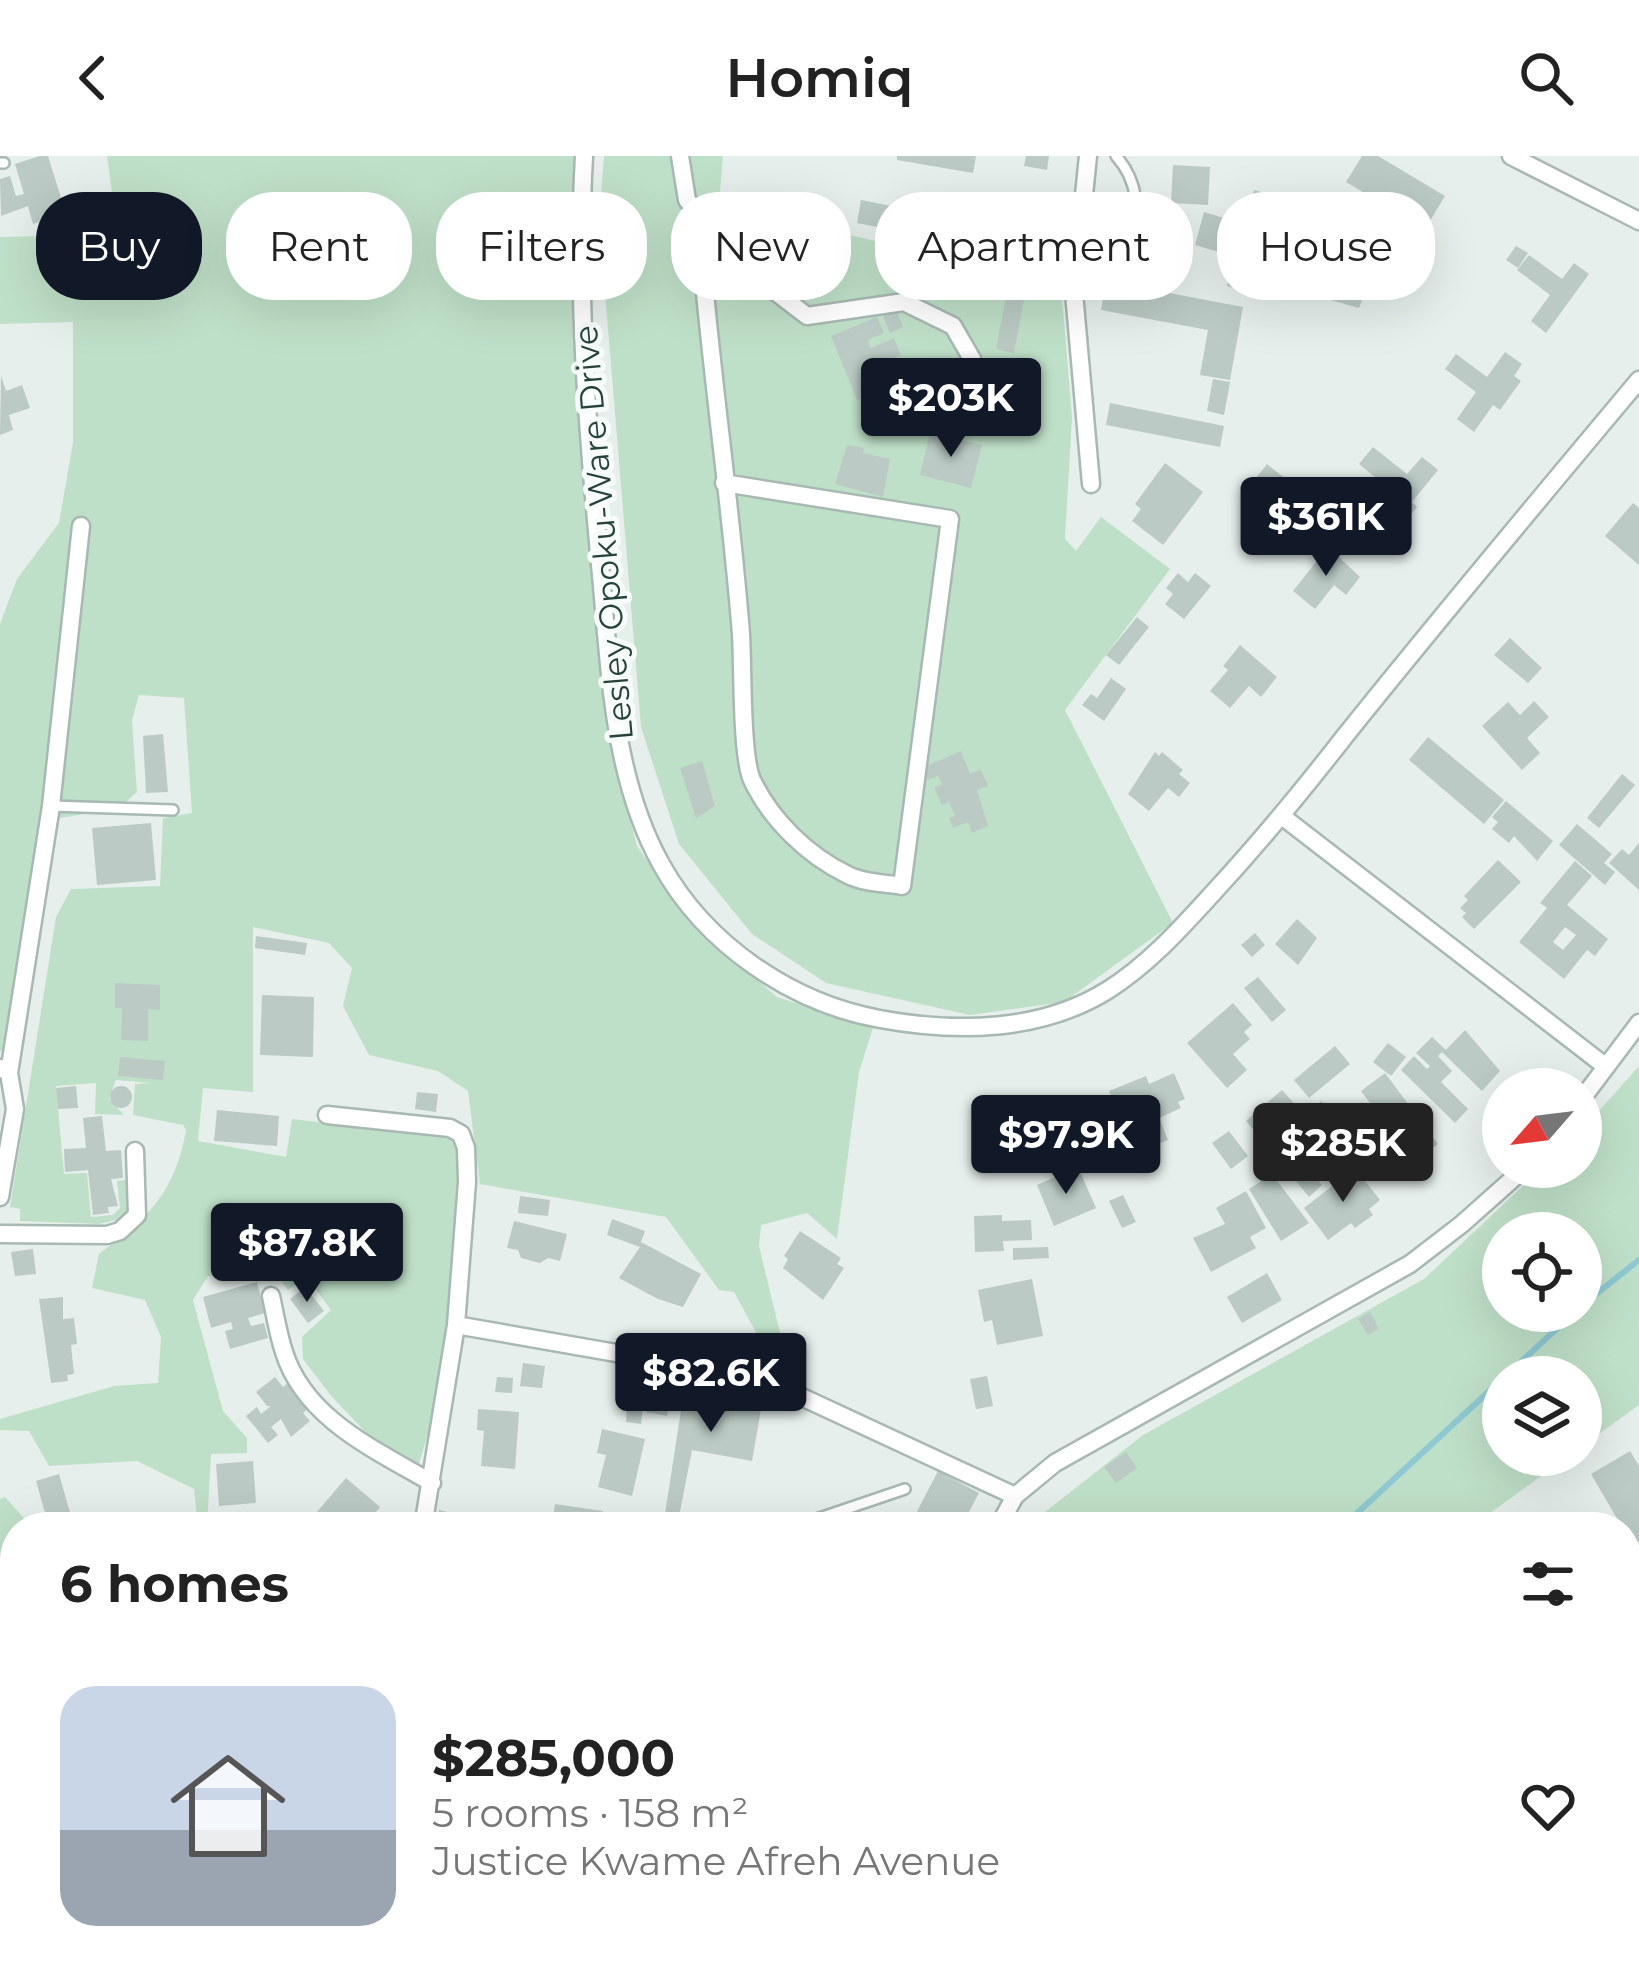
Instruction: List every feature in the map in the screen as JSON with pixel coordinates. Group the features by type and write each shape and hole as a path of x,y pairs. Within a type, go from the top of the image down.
{"street":[{"name":"Lesley Opoku-Ware Drive","path":"584,156 579,244 586,387 609,662 628,786 642,825 678,893 705,924 778,982 856,1015 959,1028 1035,1020 1077,1006 1147,962 1282,817 1639,380"},
{"path":"680,156 686,192"},
{"path":"1088,156 1074,293 1091,484"},
{"path":"1511,156 1639,221"},
{"path":"706,300 724,483 741,632 749,773 767,808 793,836 850,877 902,886 950,519 724,483"},
{"path":"786,300 807,316 904,302 953,326 972,359 977,406 956,427"},
{"path":"0,1197 15,1109 5,1070 51,806 80,526"},
{"path":"1282,817 1605,1066"},
{"path":"1602,1070 1639,1023"},
{"path":"327,1115 450,1127 461,1134 466,1148 456,1325 425,1512"},
{"path":"0,1234 107,1235 120,1231 137,1215 135,1151"},
{"path":"1006,1512 1015,1496 1054,1463 1410,1264 1502,1188"},
{"path":"271,1296 284,1355 312,1401 345,1431 432,1484"},
{"path":"456,1325 742,1375 778,1386 1015,1496"}],"lane":[{"path":"1116,156 1130,171 1136,192"},
{"path":"51,806 173,810"},
{"path":"837,1512 905,1489"}],"green space":[{"path":"107,156 574,156 573,192 436,192 436,300 574,300 578,391 615,761 637,846 690,923 777,997 873,1028 859,1072 837,1239 807,1213 761,1225 759,1246 783,1345 768,1354 734,1292 719,1290 666,1217 480,1184 468,1091 438,1071 369,1055 343,1006 352,968 329,943 253,927 253,1092 203,1088 198,1141 286,1157 292,1119 458,1138 459,1191 440,1393 419,1464 375,1442 303,1359 302,1337 331,1310 307,1277 288,1290 276,1274 208,1276 193,1300 223,1411 247,1438 247,1453 211,1454 208,1512 196,1512 194,1489 137,1461 49,1466 29,1431 0,1430 0,1419 114,1386 158,1383 161,1337 145,1300 92,1288 99,1254 157,1202 181,1152 183,1125 133,1115 135,1084 151,1083 116,1080 109,1099 124,1115 95,1114 96,1083 56,1086 64,1174 87,1173 91,1217 113,1215 120,1208 117,1181 127,1180 129,1209 124,1218 99,1224 20,1221 20,1209 10,1207 56,917 71,889 160,886 163,818 192,813 184,698 139,695 132,720 137,792 119,808 43,821 5,1052 0,1051 0,624 17,579 59,523 73,442 73,322 0,324 0,237 36,236 36,300 202,300 202,192 112,192"},
{"path":"604,156 723,156 720,192 671,192 671,300 851,300 851,235 875,241 875,300 1062,300 1072,417 1065,539 1076,551 1101,517 1170,569 1065,710 1173,923 1064,1002 970,1015 826,983 752,934 679,844 641,727 606,300 647,300 647,192 601,192"},
{"path":"1639,1066 1639,1405 1602,1432 1602,1356 1482,1356 1482,1476 1541,1476 1492,1512 1045,1512 1143,1435 1424,1279 1482,1224 1482,1332 1602,1332 1602,1212 1495,1212 1521,1188 1602,1188 1602,1107"},
{"path":"5,1497 18,1512 0,1512 0,1499"}],"building":[{"path":"48,156 59,192 36,192 36,223 28,206 1,216 0,179 10,176 16,196 24,194 15,164"},
{"path":"897,156 976,156 973,173 897,160"},
{"path":"1026,156 1049,156 1047,170 1024,166"},
{"path":"1362,156 1378,156 1445,196 1435,212 1435,192 1363,192 1346,182"},
{"path":"1173,165 1210,167 1208,205 1193,204 1193,192 1172,192"},
{"path":"861,200 875,203 875,227 857,223"},
{"path":"1204,212 1217,216 1217,252 1195,245"},
{"path":"1516,246 1528,253 1518,268 1506,260"},
{"path":"1529,255 1562,279 1574,263 1589,274 1546,333 1531,321 1550,295 1517,270"},
{"path":"1193,298 1243,307 1230,380 1200,375 1208,330 1101,310 1103,300"},
{"path":"1005,300 1024,300 1014,353 996,349"},
{"path":"1331,300 1362,300 1359,308"},
{"path":"896,310 903,327 890,333 883,316"},
{"path":"877,317 884,333 868,340 871,348 894,338 901,355 877,366 881,376 894,371 899,383 857,400 831,336"},
{"path":"1505,352 1522,364 1514,376 1521,381 1500,410 1493,405 1474,432 1457,419 1476,392 1445,369 1456,354 1487,377"},
{"path":"1,376 6,391 22,385 30,408 9,415 13,430 0,435"},
{"path":"1213,379 1230,382 1224,415 1207,411"},
{"path":"1110,403 1224,426 1220,447 1106,425"},
{"path":"930,433 982,445 971,488 920,475"},
{"path":"847,445 890,459 883,497 835,484"},
{"path":"1373,447 1407,474 1422,457 1438,470 1412,502 1417,507 1401,527 1379,509 1393,492 1359,464"},
{"path":"1165,463 1203,492 1163,545 1132,521 1141,509 1135,504"},
{"path":"1267,464 1291,483 1270,511 1245,492"},
{"path":"1633,503 1639,508 1639,565 1605,536"},
{"path":"1328,547 1360,577 1346,595 1334,585 1315,609 1293,591"},
{"path":"1178,573 1188,582 1195,573 1211,586 1184,619 1165,604 1173,594 1166,588"},
{"path":"1137,617 1149,627 1119,665 1106,655"},
{"path":"1510,638 1542,668 1528,683 1494,655"},
{"path":"1240,645 1277,677 1261,697 1249,686 1230,708 1210,691 1228,670 1223,666"},
{"path":"1111,678 1126,689 1104,721 1082,705 1091,694 1097,698"},
{"path":"1534,701 1549,717 1527,738 1540,753 1522,770 1482,726 1508,702 1520,715"},
{"path":"163,734 168,792 146,793 143,736"},
{"path":"1428,737 1504,800 1484,824 1409,760"},
{"path":"961,751 970,774 981,770 988,786 977,790 988,826 972,833 968,822 953,828 949,818 955,816 949,802 942,805 934,788 942,784 938,776 928,780 922,768"},
{"path":"1155,752 1159,756 1162,752 1183,770 1179,774 1190,783 1179,797 1168,788 1149,811 1128,794"},
{"path":"702,761 715,806 696,818 680,768"},
{"path":"1622,774 1635,785 1599,828 1587,818"},
{"path":"1506,801 1553,841 1537,861 1514,836 1509,843 1492,829 1498,822 1492,817"},
{"path":"151,823 156,880 97,885 92,828"},
{"path":"1577,824 1612,854 1604,863 1615,872 1605,885 1559,845"},
{"path":"1639,843 1639,890 1609,863 1622,849 1629,855"},
{"path":"1498,860 1521,882 1474,929 1462,917 1466,913 1460,908 1468,900 1464,896"},
{"path":"1575,861 1592,876 1567,905 1608,939 1595,956 1587,950 1564,979 1519,942 1547,908 1540,903","holes":["1565,927 1576,935 1563,950 1553,942"]},
{"path":"1297,919 1317,938 1298,965 1275,944"},
{"path":"1255,933 1265,945 1252,957 1241,945"},
{"path":"256,936 307,943 305,955 255,948"},
{"path":"1258,977 1286,1010 1272,1022 1244,988"},
{"path":"115,983 160,985 160,1010 148,1009 148,1041 121,1040 122,1008 115,1008"},
{"path":"262,995 314,997 313,1057 260,1055"},
{"path":"1233,1003 1252,1025 1244,1032 1250,1039 1233,1054 1247,1070 1227,1088 1187,1043"},
{"path":"1465,1030 1497,1068 1482,1068 1482,1091 1442,1052 1438,1056 1452,1071 1441,1082 1468,1109 1455,1123 1401,1070 1414,1056 1427,1069 1430,1066 1416,1053 1432,1037 1446,1050"},
{"path":"1388,1043 1406,1057 1391,1076 1373,1062"},
{"path":"1335,1046 1350,1064 1309,1098 1294,1080"},
{"path":"120,1057 165,1061 163,1080 118,1076"},
{"path":"1174,1073 1185,1099 1178,1102 1181,1108 1159,1118 1168,1140 1144,1150 1136,1127 1121,1136 1127,1152 1097,1164 1076,1114 1112,1099 1109,1091 1146,1076 1149,1084"},
{"path":"1385,1073 1438,1144 1405,1176 1402,1172 1392,1178 1363,1138 1379,1126 1382,1131 1388,1127 1361,1091"},
{"path":"76,1086 78,1108 58,1109 56,1088"},
{"path":"121,1086 132,1097 121,1108 110,1097"},
{"path":"1282,1090 1298,1108 1273,1130 1278,1135 1267,1145 1246,1121"},
{"path":"417,1092 438,1094 436,1112 415,1109"},
{"path":"1321,1101 1331,1113 1291,1149 1302,1160 1282,1179 1261,1156"},
{"path":"217,1110 279,1116 277,1146 214,1141"},
{"path":"102,1116 106,1151 121,1150 123,1178 111,1179 118,1206 93,1215 88,1170 65,1172 64,1149 86,1148 83,1118"},
{"path":"1229,1131 1248,1156 1231,1169 1212,1143"},
{"path":"1319,1155 1330,1169 1317,1179 1322,1185 1309,1197 1291,1175"},
{"path":"1078,1167 1096,1208 1054,1226 1037,1185"},
{"path":"1355,1168 1380,1200 1369,1209 1373,1215 1355,1228 1351,1223 1328,1240 1304,1208"},
{"path":"1272,1174 1309,1223 1281,1241 1249,1189"},
{"path":"1246,1191 1266,1228 1250,1237 1256,1248 1211,1272 1193,1238 1225,1224 1216,1208"},
{"path":"1123,1195 1136,1222 1122,1228 1109,1201"},
{"path":"520,1196 550,1200 548,1216 518,1213"},
{"path":"1002,1215 1002,1221 1031,1220 1032,1240 1003,1241 1004,1251 975,1252 974,1216"},
{"path":"612,1219 645,1231 641,1242 701,1274 683,1307 619,1278 640,1247 607,1235"},
{"path":"514,1221 567,1234 560,1261 548,1258 540,1263 507,1248"},
{"path":"800,1231 841,1258 837,1264 844,1268 823,1300 783,1268 788,1259 784,1256"},
{"path":"1048,1247 1049,1258 1013,1260 1013,1248"},
{"path":"33,1249 36,1274 15,1276 11,1252"},
{"path":"1267,1273 1282,1300 1242,1323 1227,1297"},
{"path":"1032,1279 1043,1336 997,1345 992,1320 984,1322 978,1290"},
{"path":"257,1282 265,1313 248,1318 251,1326 264,1323 268,1338 230,1349 225,1331 233,1329 231,1322 211,1328 203,1297"},
{"path":"305,1287 324,1311 308,1323 290,1299"},
{"path":"63,1297 63,1319 74,1318 74,1374 67,1375 68,1381 51,1383 39,1299"},
{"path":"1370,1312 1379,1329 1368,1335 1358,1319"},
{"path":"523,1363 545,1366 542,1388 520,1386"},
{"path":"987,1376 993,1406 976,1409 970,1379"},
{"path":"275,1377 283,1387 289,1382 309,1408 303,1413 310,1421 291,1437 281,1419 271,1427 278,1435 268,1443 246,1416 257,1407 261,1414 271,1406 256,1392"},
{"path":"497,1377 513,1378 512,1393 495,1392"},
{"path":"685,1384 763,1398 752,1461 692,1450 680,1512 665,1512"},
{"path":"650,1389 671,1392 667,1416 646,1412"},
{"path":"627,1404 643,1405 641,1424 626,1422"},
{"path":"478,1409 519,1412 515,1469 481,1466 484,1431 477,1430"},
{"path":"602,1429 645,1439 632,1496 598,1487 606,1455 597,1453"},
{"path":"1630,1451 1639,1466 1639,1512 1613,1512 1592,1476 1602,1476 1602,1468"},
{"path":"1126,1452 1137,1468 1116,1483 1104,1467"},
{"path":"253,1461 256,1503 219,1506 216,1464"},
{"path":"938,1471 979,1493 969,1512 917,1512"},
{"path":"59,1474 70,1512 45,1512 36,1481"},
{"path":"346,1478 380,1507 376,1512 317,1512"},
{"path":"555,1504 603,1511 603,1512 554,1512"}],"waterway":[{"path":"1602,1289 1639,1260"},
{"path":"1358,1512 1553,1332"}]}
